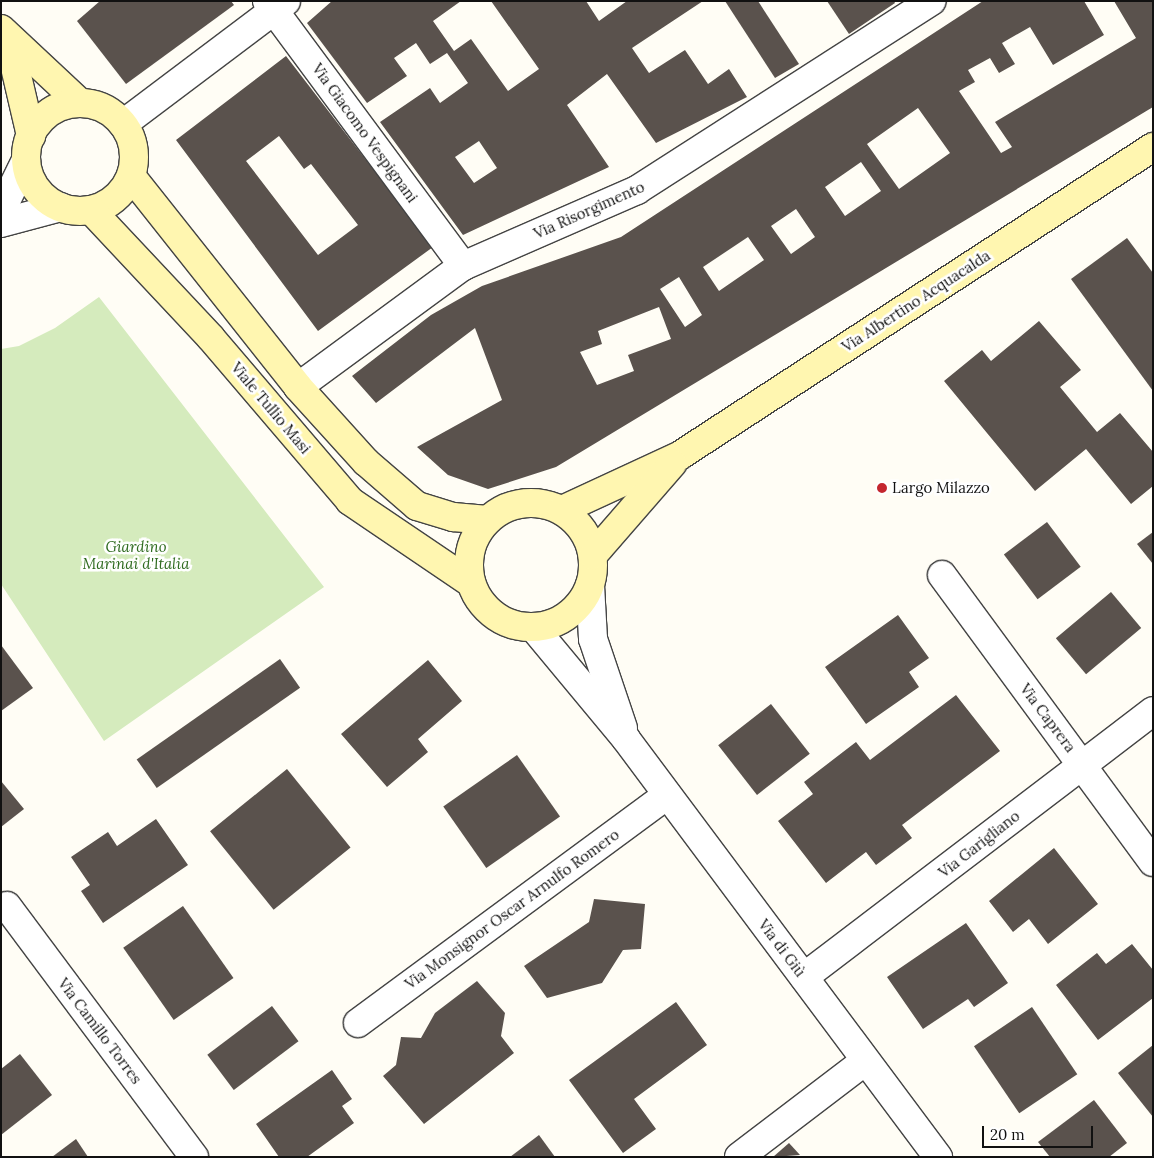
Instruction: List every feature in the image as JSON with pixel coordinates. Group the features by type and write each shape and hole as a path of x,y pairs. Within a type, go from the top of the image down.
{"main road":[{"path":"4,33 80,103 112,112 124,124 132,140 131,176 122,192 108,203 91,210 61,207 37,189 4,33"},
{"path":"29,148 51,112 80,103"},
{"name":"Via Albertino Acquacalda","path":"562,510 679,456 1153,148"},
{"path":"131,176 298,387 366,462 417,506 452,517 488,520 523,502 543,503 562,510 587,537 593,555 590,585 568,615 534,628"},
{"name":"Viale Tullio Masi","path":"91,210 211,338 350,501 471,583"},
{"name":"Via Albertino Acquacalda","path":"593,555 679,456"},
{"name":"Viale Tullio Masi","path":"488,520 470,549 471,583 480,602 495,616 513,625 534,628"}],"street":[{"name":"Via Risorgimento","path":"298,387 463,266 638,190 931,1"},
{"name":"Via Giacomo Vespignani","path":"276,4 463,266"},
{"path":"124,124 276,4"},
{"path":"1,211 29,148"},
{"path":"1,223 61,207"},
{"name":"Via Caprera","path":"942,575 1153,862"},
{"name":"Via di Giù","path":"590,585 593,639 626,739"},
{"name":"Via di Giù","path":"534,628 626,739 938,1157"},
{"name":"Via Garigliano","path":"804,977 1153,711"},
{"name":"Via Monsignor Oscar Arnulfo Romero","path":"358,1023 667,795"},
{"name":"Via Camillo Torres","path":"6,906 194,1157"},
{"path":"739,1157 865,1061"}],"green space":[{"name":"Giardino Marinai d'Italia","path":"99,297 324,587 104,741 1,584 1,349 19,346 55,328"}],"building":[{"path":"100,1 231,1 234,5 126,84 77,21"},
{"path":"332,1 461,1 433,21 454,51 471,39 508,91 539,69 491,1 586,1 599,21 627,1 703,1 632,48 649,73 685,50 708,84 729,69 747,97 656,143 607,74 567,105 609,167 463,235 380,122 430,88 440,103 468,83 447,53 430,64 416,43 394,58 407,76 367,103 307,23","holes":["479,141 497,168 474,183 455,157"]},
{"path":"725,1 758,1 799,64 775,78"},
{"path":"827,1 894,1 895,3 849,34"},
{"path":"983,1 1084,1 1104,35 1053,65 1030,27 1002,43 1015,64 999,73 990,58 968,70 975,82 959,91 1001,153 1012,147 995,122 1136,38 1114,1 1153,1 1153,107 556,467 488,489 448,475 417,447 502,400 475,328 376,403 352,376 431,315 482,286 621,237","holes":["918,108 950,153 899,189 867,144","861,162 881,191 845,216 825,187","796,209 815,237 791,254 771,226","748,237 764,260 719,291 703,267","679,277 702,315 685,327 660,289","659,307 671,339 628,355 634,371 597,385 580,352 602,344 598,331"]},
{"path":"286,56 433,247 318,331 176,140","holes":["279,136 304,169 311,164 358,225 318,255 246,161"]},
{"path":"1127,238 1153,273 1153,391 1071,279"},
{"path":"1039,321 1081,370 1060,387 1097,432 1120,413 1153,452 1153,486 1131,504 1086,449 1035,491 944,381 982,350 991,361"},
{"path":"1047,522 1081,567 1038,599 1004,554"},
{"path":"1153,532 1153,564 1137,544"},
{"path":"1111,592 1141,628 1086,674 1056,638"},
{"path":"898,615 929,658 909,672 919,687 866,724 825,667"},
{"path":"1,645 33,688 1,711"},
{"path":"280,659 300,688 157,788 137,759"},
{"path":"428,660 462,701 418,739 428,752 387,787 341,734"},
{"path":"956,695 1000,751 902,825 912,838 876,865 866,852 826,883 778,821 813,794 804,782 856,742 870,760"},
{"path":"771,704 810,754 757,795 718,745"},
{"path":"517,755 560,816 486,868 443,807"},
{"path":"287,769 351,847 274,910 210,831"},
{"path":"1,781 24,809 1,827"},
{"path":"156,819 188,865 103,923 81,891 90,885 71,857 108,832 117,846"},
{"path":"1054,848 1098,904 1048,944 1029,919 1013,932 989,901"},
{"path":"594,899 645,904 641,949 623,950 602,983 547,998 524,966 589,922"},
{"path":"183,906 233,978 174,1020 123,948"},
{"path":"966,923 1008,983 974,1007 968,999 923,1029 887,977"},
{"path":"1132,944 1153,970 1153,998 1098,1040 1056,985 1097,953 1106,964"},
{"path":"477,981 505,1013 501,1036 514,1053 424,1124 383,1076 396,1065 401,1037 421,1038 435,1013"},
{"path":"676,1002 707,1045 634,1099 656,1129 623,1153 569,1080"},
{"path":"272,1006 298,1041 234,1090 207,1055"},
{"path":"1032,1007 1077,1074 1019,1113 974,1046"},
{"path":"1153,1045 1153,1117 1118,1073"},
{"path":"20,1054 52,1095 1,1135 1,1069"},
{"path":"332,1070 352,1099 342,1106 354,1123 307,1157 279,1157 256,1124"},
{"path":"1094,1100 1127,1143 1109,1157 1050,1157 1038,1142"},
{"path":"539,1135 555,1157 510,1157"},
{"path":"76,1139 88,1157 52,1157"},
{"path":"789,1143 800,1155 773,1157"}],"place":[{"name":"Largo Milazzo","path":"882,488"}]}
